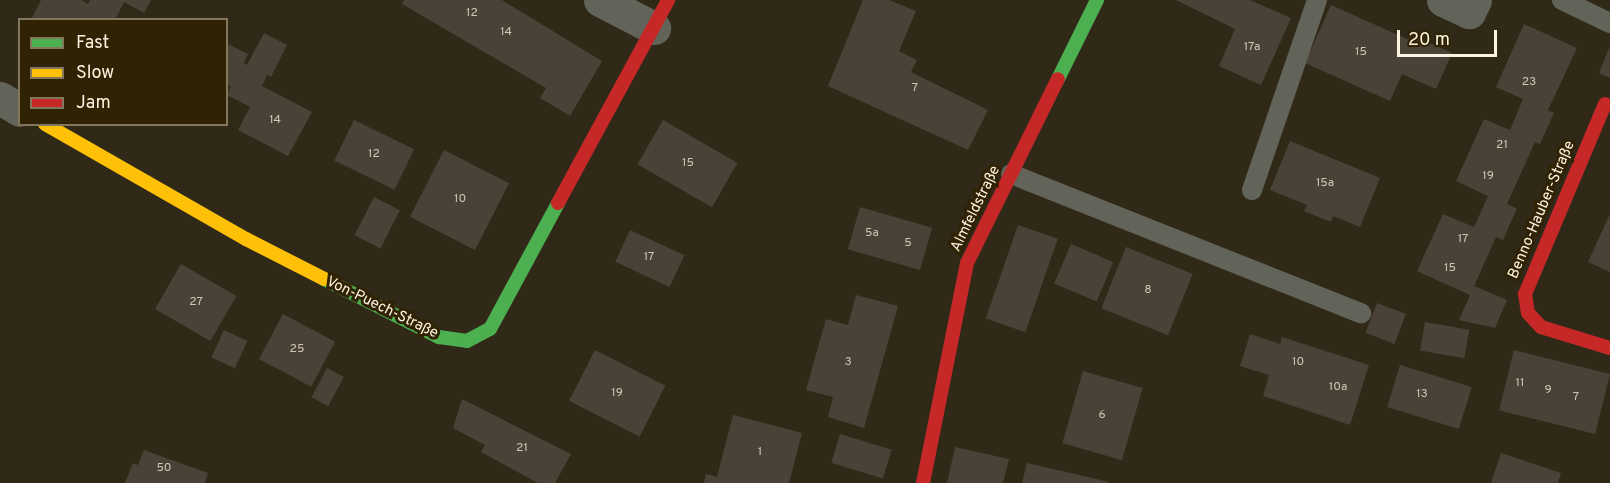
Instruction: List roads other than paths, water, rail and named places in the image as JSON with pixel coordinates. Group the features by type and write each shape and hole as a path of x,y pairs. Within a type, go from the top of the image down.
{"street":[{"path":"600,0 661,14"},
{"name":"Almfeldstraße","path":"923,483 967,263 1097,0"},
{"path":"1443,0 1469,12 1475,0"},
{"name":"Von-Puech-Straße","path":"49,126 307,270 439,337 467,341 490,329 661,14"},
{"path":"0,98 18,109"},
{"name":"Benno-Hauber-Straße","path":"1605,104 1525,294 1528,313 1541,327 1610,348"}],"lane":[{"path":"1252,190 1317,0"},
{"path":"1562,0 1610,23"},
{"path":"1011,174 1361,313"}]}
